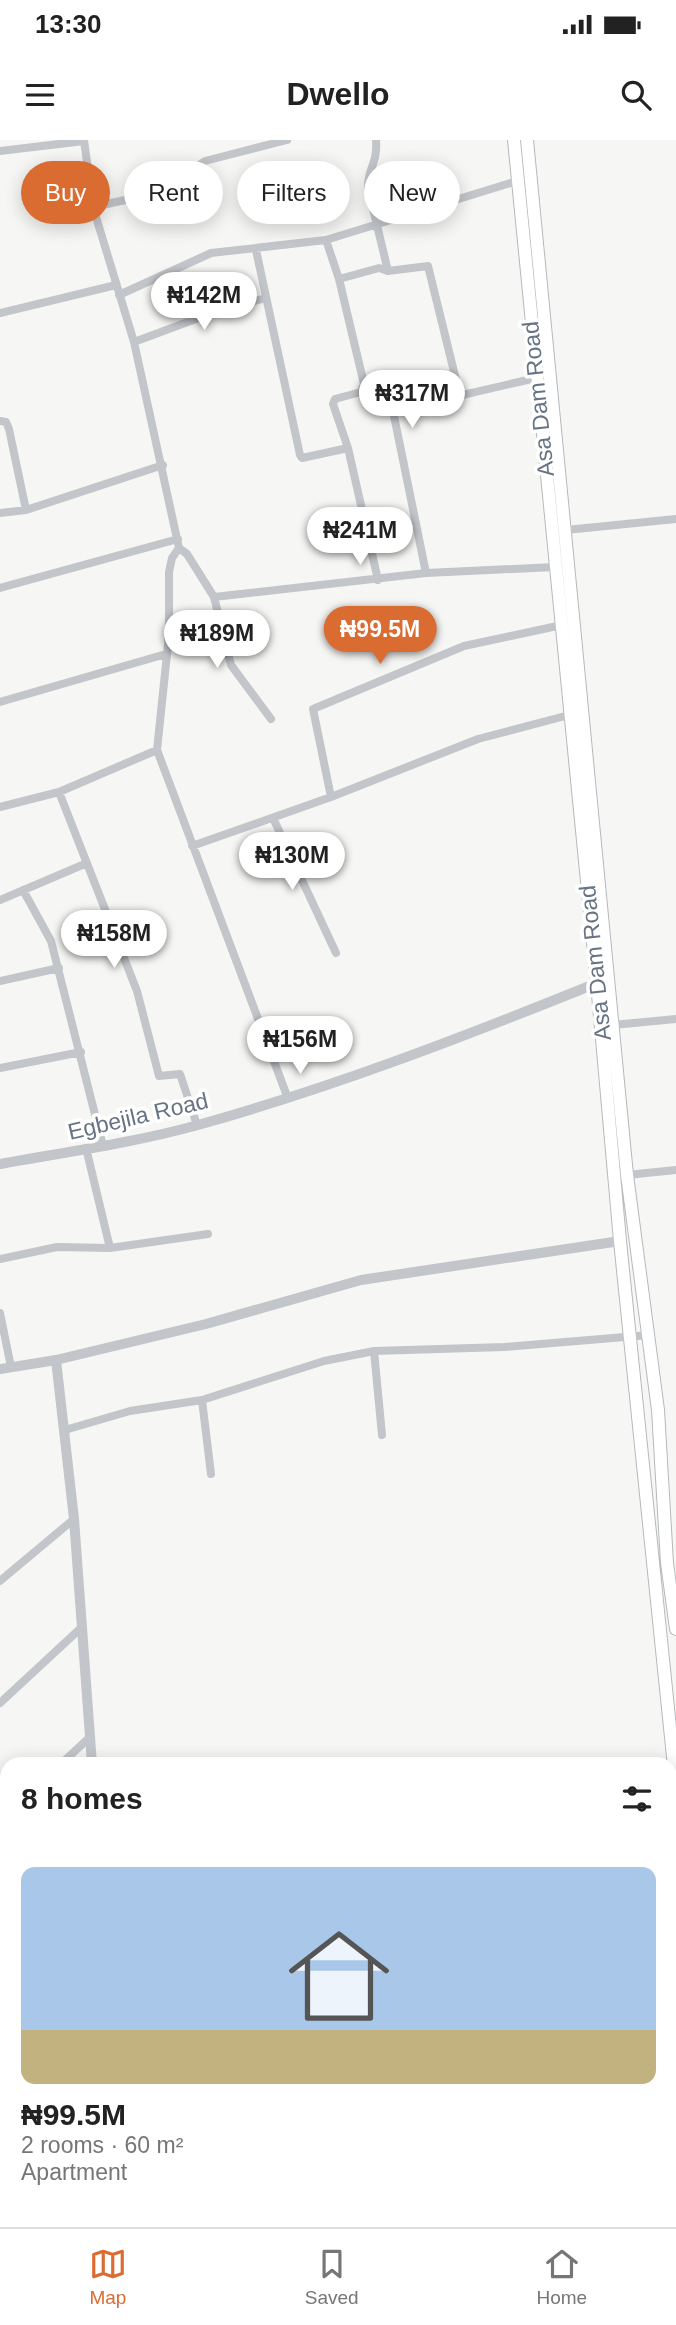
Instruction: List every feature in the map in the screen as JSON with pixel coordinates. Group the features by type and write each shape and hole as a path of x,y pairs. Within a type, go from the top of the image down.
{"main road":[{"name":"Asa Dam Road","path":"514,140 620,1241 673,1757"},
{"name":"Asa Dam Road","path":"527,140 626,1175 658,1409 676,1629"},
{"path":"544,453 558,454"}],"street":[{"path":"0,150 84,140 87,161"},
{"path":"110,203 139,197 176,180 205,161 287,140"},
{"path":"376,140 376,163 368,180 375,225 388,271"},
{"path":"119,295 211,253 326,240 517,181"},
{"path":"98,224 134,342 179,544 214,597 231,665 271,719"},
{"path":"326,240 339,279 363,384 360,392 333,401 348,448 378,580"},
{"path":"256,250 300,454 302,458 348,448"},
{"path":"339,279 379,268 388,271 428,266 460,396"},
{"path":"0,313 116,285"},
{"path":"134,342 220,310 266,298"},
{"path":"426,573 393,411 536,378"},
{"path":"0,421 6,422 9,429 26,510"},
{"path":"0,513 26,510 163,465"},
{"path":"566,530 676,519"},
{"path":"0,587 179,544"},
{"path":"179,544 169,572 158,750 287,1097"},
{"path":"214,597 426,573 555,566"},
{"path":"331,797 313,709 464,646 562,625"},
{"path":"0,702 166,653"},
{"path":"192,846 331,797 478,739 569,715"},
{"path":"0,807 59,792 158,750"},
{"path":"59,792 137,991 159,1076 180,1074 197,1125"},
{"path":"273,818 336,953"},
{"path":"0,900 87,863"},
{"path":"23,890 51,941 103,1146"},
{"path":"0,981 59,968"},
{"name":"Egbejila Road","path":"0,1164 103,1146 197,1125 416,1056 597,983"},
{"path":"613,1025 676,1019"},
{"path":"0,1068 81,1052"},
{"path":"86,1148 110,1248"},
{"path":"626,1175 676,1170"},
{"path":"0,1259 57,1247 110,1248 208,1234"},
{"path":"0,1313 5,1368 56,1360 206,1324 361,1280 620,1241"},
{"path":"65,1430 130,1411 202,1400 324,1362 374,1351 504,1347 649,1335"},
{"path":"374,1351 382,1435"},
{"path":"56,1360 74,1518 91,1757"},
{"path":"202,1400 211,1474"},
{"path":"0,1581 74,1518"},
{"path":"0,1703 82,1627"},
{"path":"69,1757 90,1737"}]}
